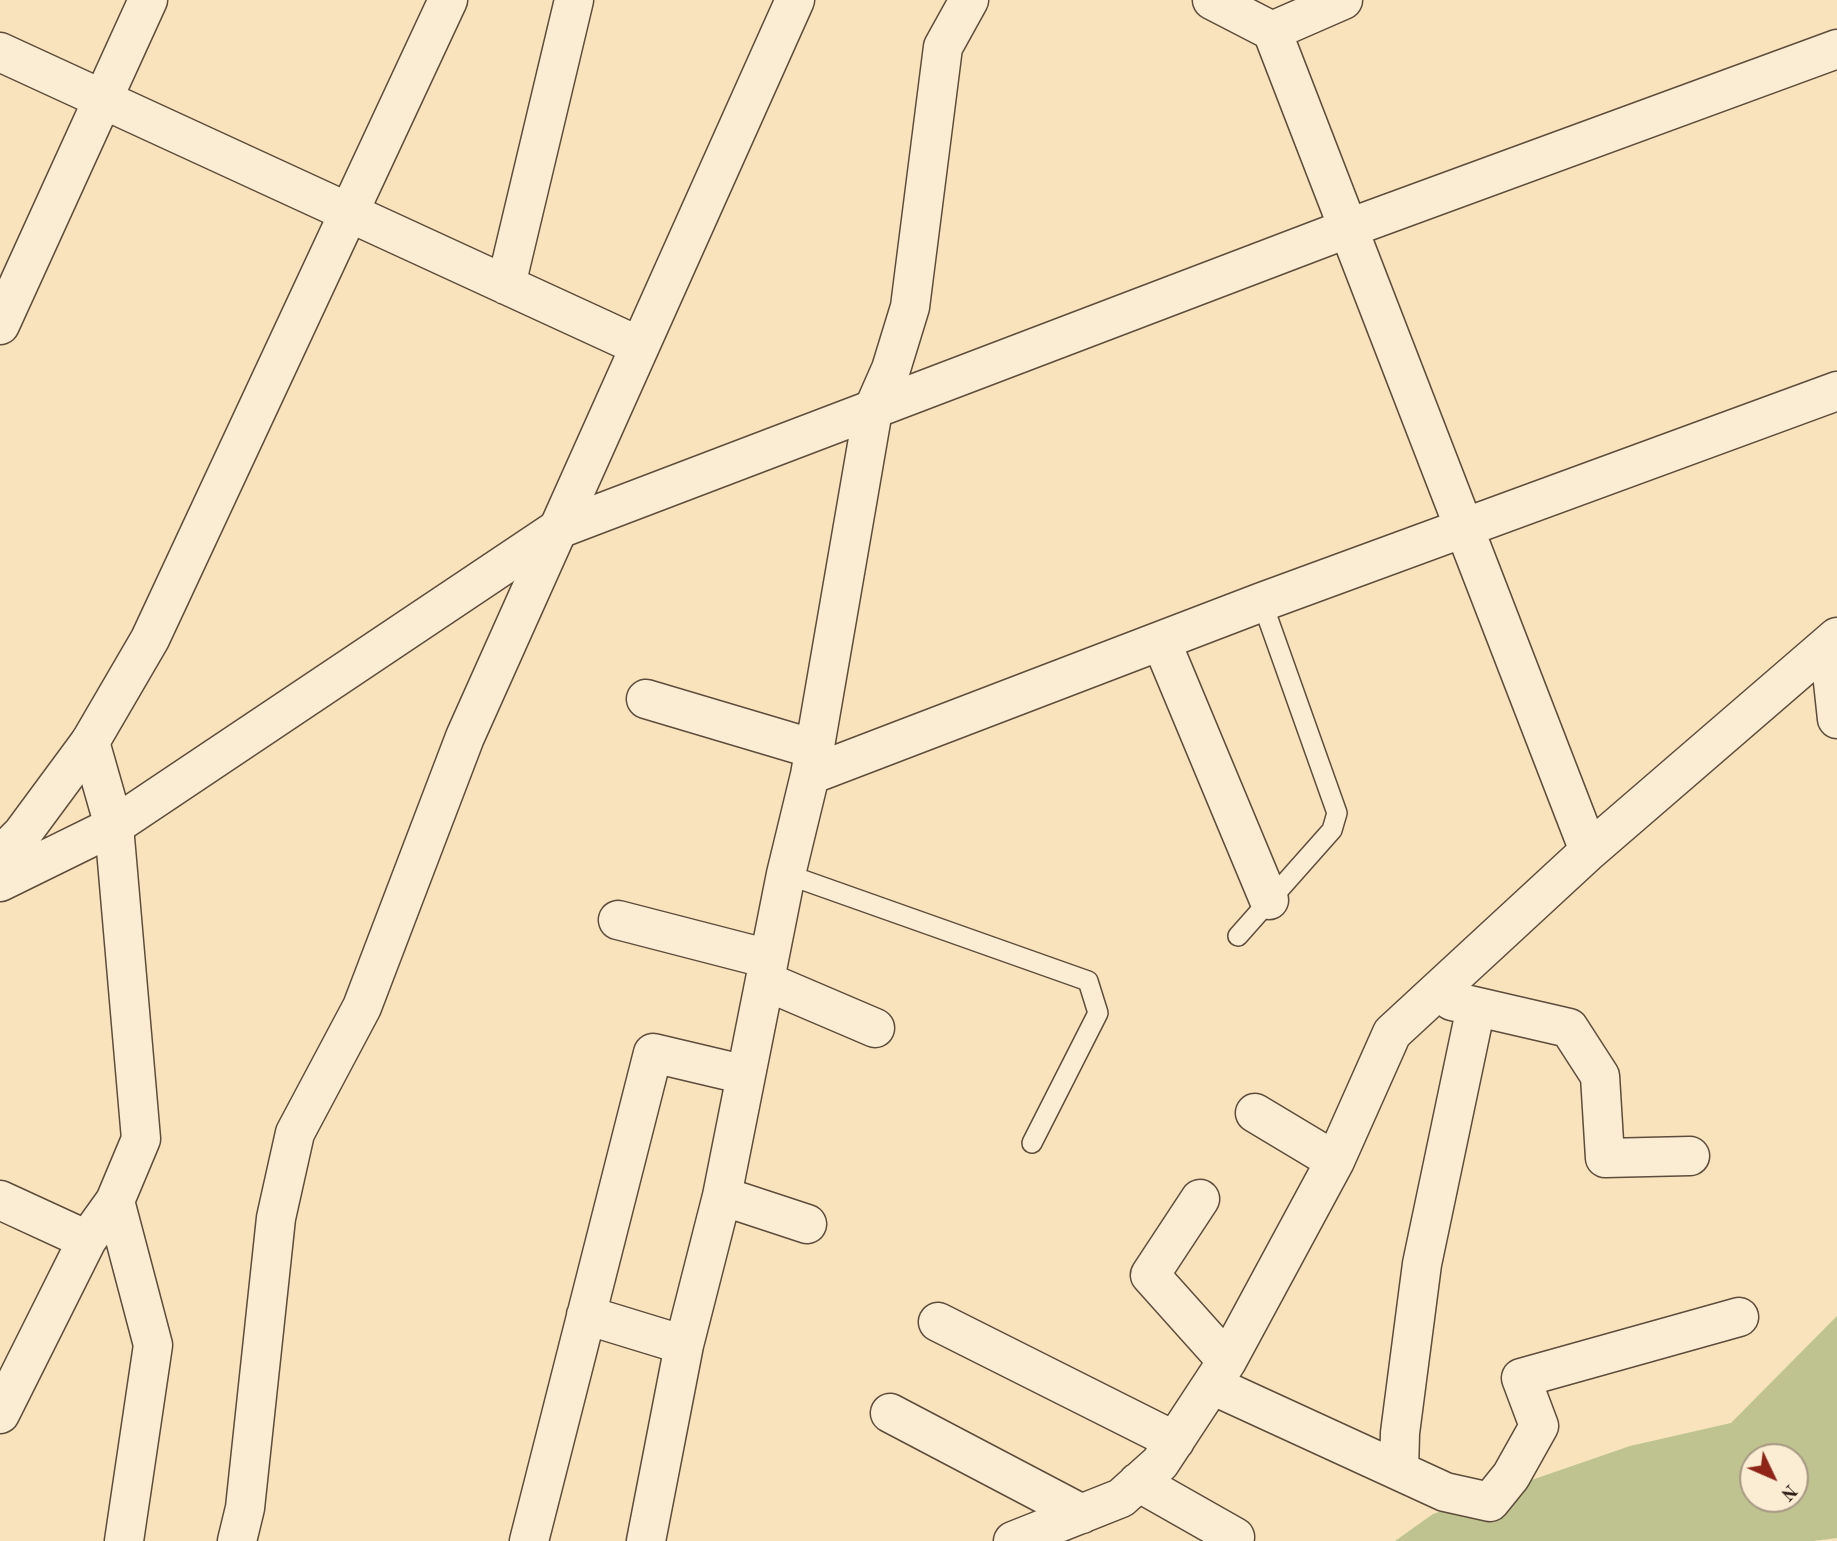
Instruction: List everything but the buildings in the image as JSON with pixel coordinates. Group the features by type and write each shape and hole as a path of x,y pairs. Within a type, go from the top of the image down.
{"street":[{"path":"0,324 148,0"},
{"path":"0,856 22,834 90,742 150,639 448,0"},
{"path":"506,285 574,0"},
{"path":"237,1541 245,1508 276,1218 295,1133 362,1007 465,737 795,0"},
{"path":"646,1541 684,1345 722,1196 786,874 812,762 873,410 891,369 910,307 943,47 969,0"},
{"path":"1212,0 1280,16 1343,0"},
{"path":"1280,16 1349,228 1589,851"},
{"path":"0,882 114,826 556,530 1349,228 1837,49"},
{"path":"0,52 639,346"},
{"path":"646,699 812,762 1161,641 1837,391"},
{"path":"1161,641 1269,900"},
{"path":"1013,1541 1121,1498 1160,1463 1219,1373 1335,1161 1392,1033 1589,851 1833,641"},
{"path":"1833,641 1837,719"},
{"path":"0,1414 88,1240 115,1201 141,1139 114,826 90,742"},
{"path":"618,920 767,970 875,1028"},
{"path":"1429,996 1569,1028 1600,1076 1605,1158 1690,1156"},
{"path":"1399,1471 1400,1433 1422,1264 1476,1007"},
{"path":"529,1541 653,1053 746,1075"},
{"path":"1255,1113 1335,1161"},
{"path":"722,1196 807,1224"},
{"path":"1200,1199 1150,1275 1219,1373 1399,1471 1445,1492 1490,1502 1511,1476 1539,1426 1521,1378 1739,1317"},
{"path":"0,1200 88,1240"},
{"path":"115,1201 153,1345 124,1541"},
{"path":"586,1315 684,1345"},
{"path":"938,1322 1175,1441"},
{"path":"890,1413 1082,1514"},
{"path":"1138,1482 1235,1537"}],"lane":[{"path":"1238,936 1332,830 1337,813 1262,602"},
{"path":"786,874 1088,981 1098,1013 1032,1143"}],"green space":[{"path":"1837,1316 1837,1538 1813,1541 1395,1541 1433,1514 1630,1446 1731,1423"}]}
